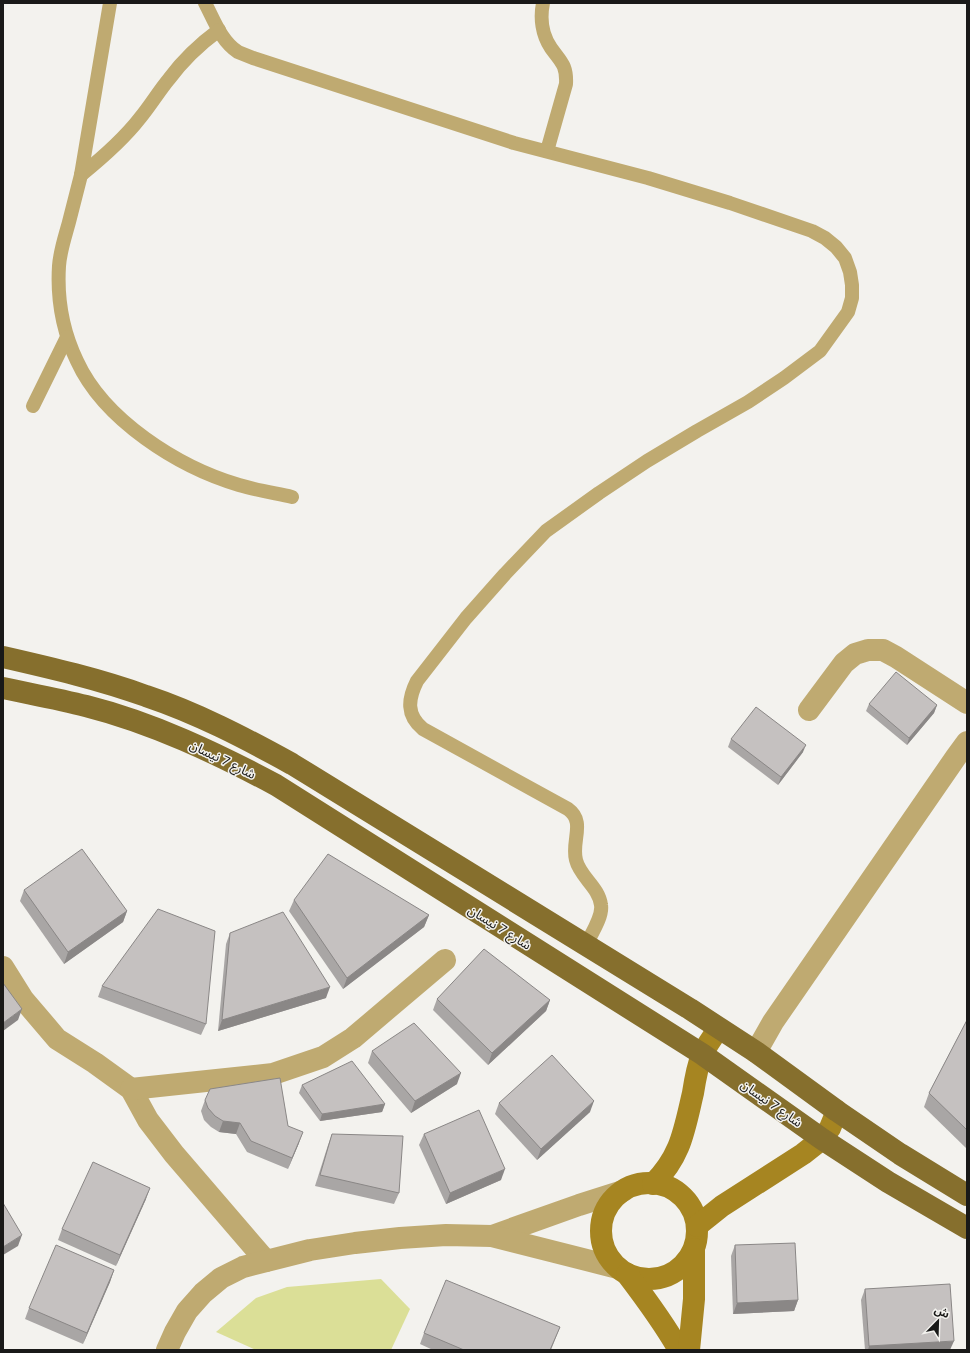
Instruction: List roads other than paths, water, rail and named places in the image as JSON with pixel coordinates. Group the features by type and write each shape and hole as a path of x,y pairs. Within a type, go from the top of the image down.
{"main road":[{"name":"شارع 7 نيسان","path":"3,657 97,680 148,696 245,738 292,764 690,1008 756,1052 837,1111 900,1154 967,1195"},
{"name":"شارع 7 نيسان","path":"3,688 87,706 136,722 184,740 237,764 276,785 702,1054 822,1139 888,1182 967,1228"}],"street":[{"path":"809,710 844,663 855,654 868,650 883,650 967,703"},
{"path":"756,1052 777,1016 967,742"},
{"path":"130,1089 273,1074 323,1057 353,1038 445,960"},
{"path":"3,967 23,998 57,1039 95,1063 130,1089 148,1120 170,1148 266,1261"},
{"path":"653,1184 663,1174 678,1151 702,1054 718,1028"},
{"path":"697,1226 722,1206 803,1154 822,1139 830,1128 837,1111"},
{"path":"167,1350 187,1311 203,1293 221,1278 243,1268 310,1250 355,1242 400,1238 446,1235 492,1236 623,1271 640,1278 653,1279 666,1276 678,1270 688,1260 694,1249 697,1238 697,1226 692,1210 682,1197 669,1188 653,1184 637,1185 492,1236"},
{"path":"623,1191 612,1201 604,1214 601,1228 603,1243 608,1256 623,1271 654,1308 668,1329 679,1350"},
{"path":"690,1350 694,1299 694,1249"}],"lane":[{"path":"110,3 81,175 62,245 59,267 62,313 67,337 77,361 100,398 141,435 191,466 214,476 239,485 292,497"},
{"path":"206,3 219,30 227,41 238,51 253,58 514,143 648,178 730,203 812,231 825,238 836,247 845,258 850,272 852,298 848,312 820,351 754,398 647,461 546,531 466,618 416,681 413,688 410,705 411,715 416,723 423,729 572,812 578,824 574,847 575,859 579,870 597,893 601,904 600,915 586,945"},
{"path":"543,3 542,25 545,36 550,47 565,67 566,76 566,84 547,151"},
{"path":"81,175 128,132 169,78 194,50 219,30"},
{"path":"34,406 67,337"}]}
